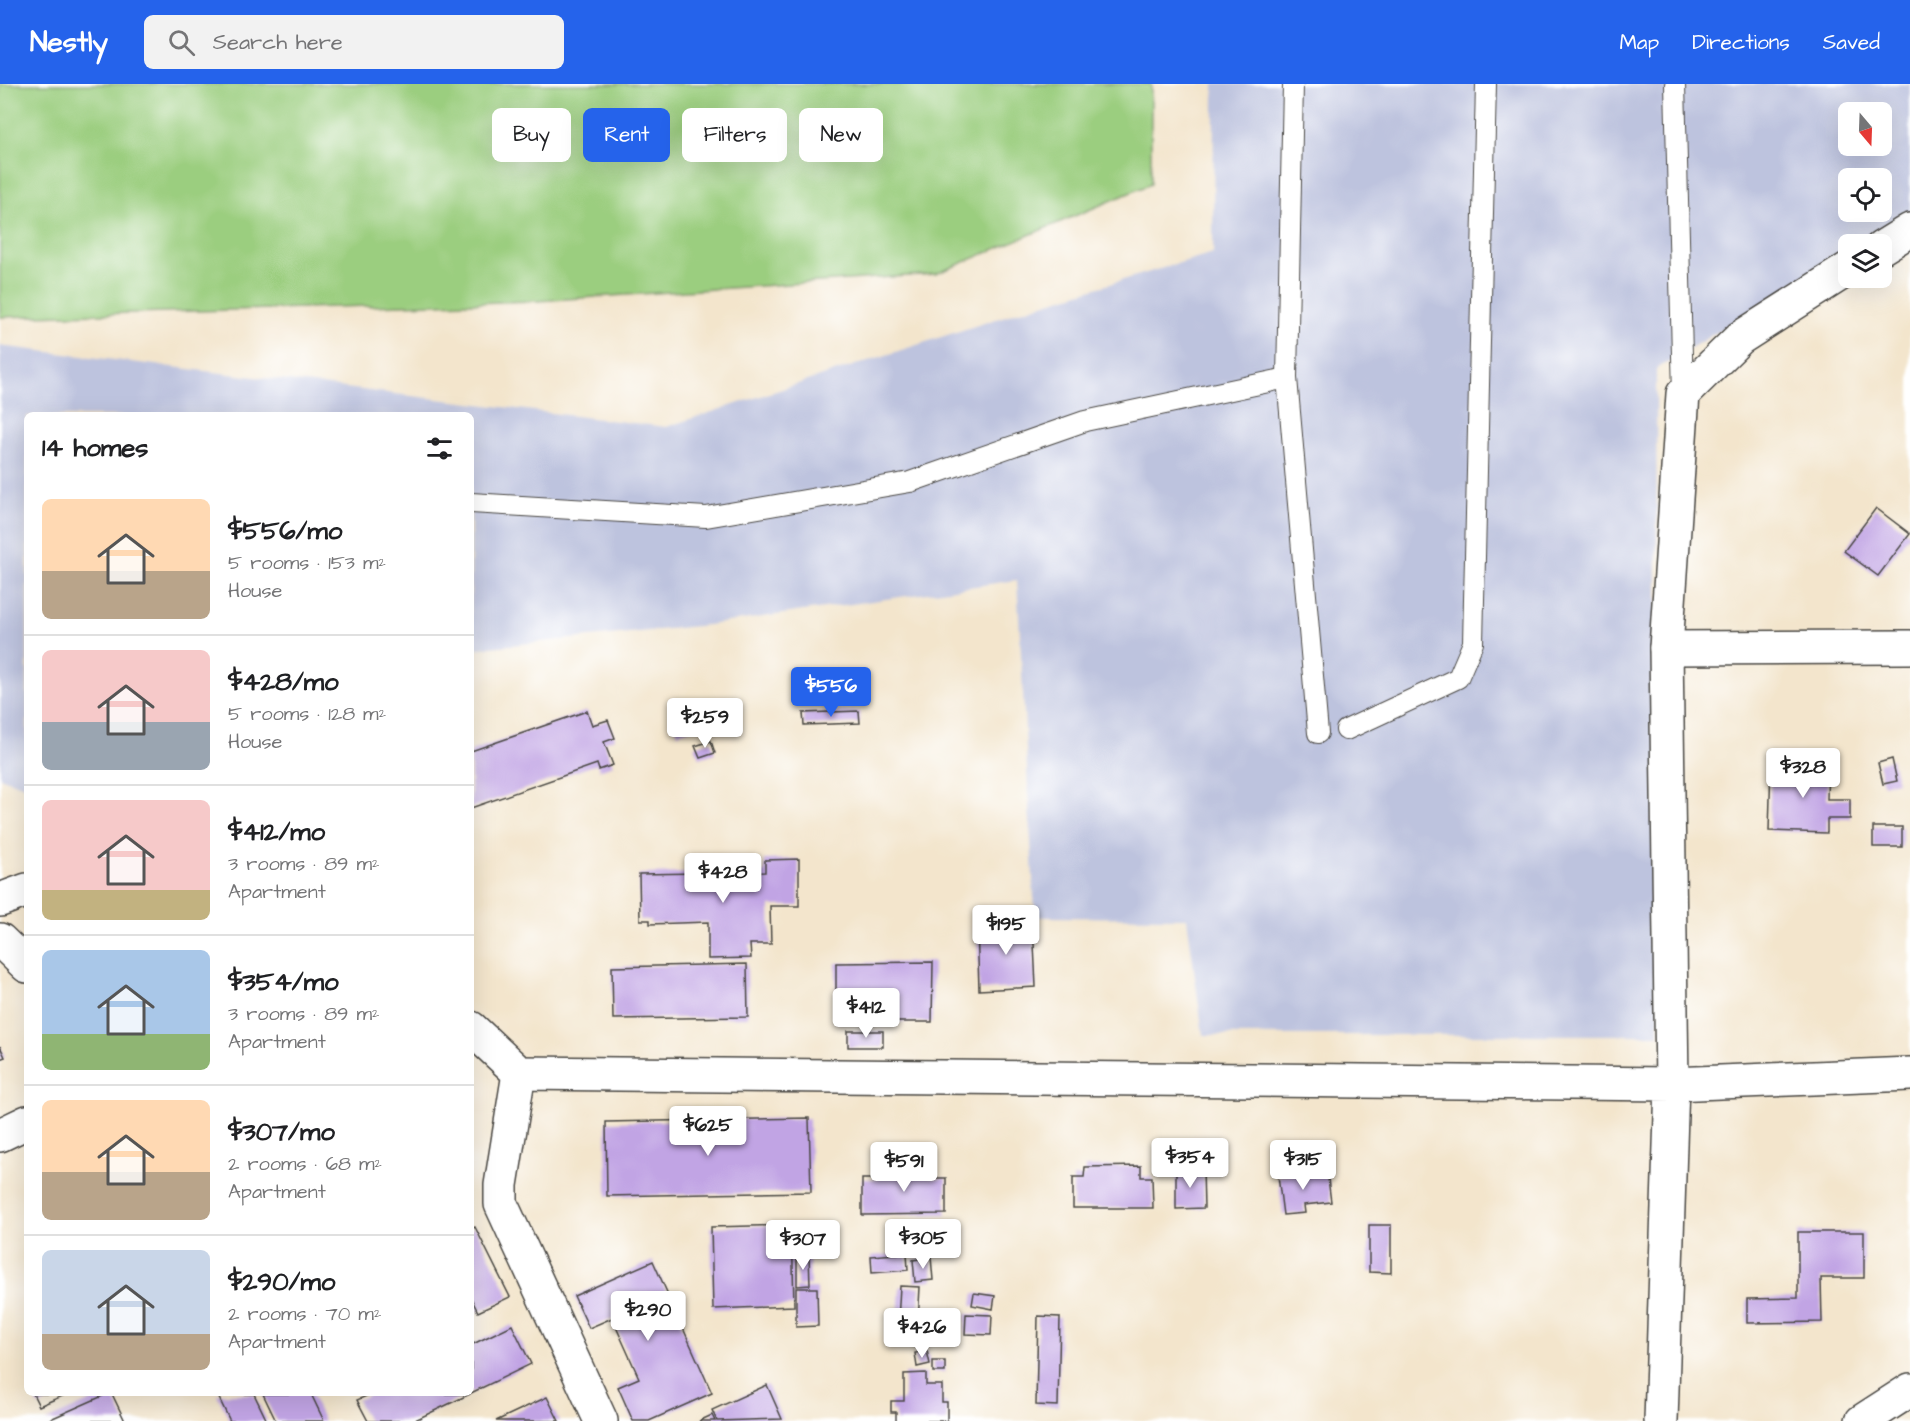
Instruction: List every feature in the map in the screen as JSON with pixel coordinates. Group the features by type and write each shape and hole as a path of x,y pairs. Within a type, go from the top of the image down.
{"street":[{"path":"1892,241 1910,230"},
{"path":"1661,1421 1672,1084 1666,648 1683,394 1740,338 1838,276"},
{"path":"1666,648 1910,647"},
{"path":"0,900 24,891"},
{"path":"0,940 24,963"},
{"path":"474,1031 519,1073 1672,1084 1910,1074"},
{"path":"519,1073 501,1185 501,1204 601,1421"},
{"path":"0,1135 24,1123"},
{"path":"1862,1421 1910,1390"}],"lane":[{"path":"1293,84 1287,378 1318,733"},
{"path":"1346,730 1458,678 1473,643 1486,84"},
{"path":"1675,84 1683,394"},
{"path":"474,503 706,518 910,482 1085,421 1287,378"}],"shaded area":[{"path":"1214,84 1910,84 1910,215 1878,234 1838,234 1838,259 1656,369 1659,1035 1203,1035 1187,918 1035,917 1017,580 708,625 474,649 474,412 24,412 24,786 0,777 0,346 666,427 1036,306 1213,253"}],"green space":[{"path":"0,84 1151,84 1151,184 936,274 537,301 0,317"}],"building":[{"path":"1876,508 1910,534 1878,576 1844,551"},
{"path":"587,711 592,725 608,720 615,738 604,742 613,765 599,770 597,764 474,807 474,750"},
{"path":"696,711 701,725 678,733 673,719"},
{"path":"859,711 860,723 804,725 803,713"},
{"path":"711,741 715,753 700,758 695,746"},
{"path":"1892,759 1897,781 1883,784 1878,763"},
{"path":"1771,764 1828,765 1827,799 1850,799 1850,819 1827,819 1827,833 1769,831"},
{"path":"1873,827 1902,827 1902,847 1873,847"},
{"path":"799,859 799,906 770,906 771,944 750,944 751,958 708,959 708,922 650,924 650,920 640,920 639,874 765,872 765,860"},
{"path":"1033,922 1036,987 979,990 977,924"},
{"path":"933,962 932,1022 836,1022 836,963"},
{"path":"747,964 748,1017 613,1019 612,967"},
{"path":"848,1031 883,1031 883,1047 848,1047"},
{"path":"0,1046 5,1057 0,1059"},
{"path":"809,1118 811,1192 607,1196 606,1122"},
{"path":"1141,1166 1141,1177 1152,1177 1153,1208 1073,1208 1073,1177 1084,1177 1085,1167"},
{"path":"928,1168 928,1178 946,1178 946,1214 862,1215 862,1179 879,1179 879,1169"},
{"path":"1203,1168 1204,1208 1176,1209 1176,1169"},
{"path":"1327,1171 1331,1202 1304,1205 1305,1213 1283,1215 1278,1176"},
{"path":"792,1225 794,1306 713,1309 711,1227"},
{"path":"1369,1225 1391,1225 1391,1273 1369,1272"},
{"path":"474,1228 510,1297 478,1312 474,1304"},
{"path":"1798,1232 1864,1232 1864,1278 1821,1278 1822,1322 1747,1323 1747,1299 1798,1298"},
{"path":"907,1253 908,1270 872,1273 871,1256"},
{"path":"809,1255 810,1285 797,1286 797,1256"},
{"path":"931,1257 933,1280 915,1282 913,1260"},
{"path":"653,1261 712,1393 649,1421 633,1421 618,1387 639,1378 612,1318 589,1328 574,1296"},
{"path":"900,1286 920,1287 918,1323 898,1321"},
{"path":"796,1288 817,1288 818,1326 796,1327"},
{"path":"974,1293 995,1296 993,1309 972,1305"},
{"path":"966,1314 992,1315 991,1335 965,1334"},
{"path":"1038,1316 1060,1317 1058,1406 1036,1405"},
{"path":"512,1325 531,1364 474,1392 474,1344"},
{"path":"927,1351 930,1364 917,1367 915,1353"},
{"path":"933,1361 945,1361 945,1372 933,1372"},
{"path":"926,1373 926,1385 942,1385 942,1402 947,1402 947,1421 896,1421 896,1412 891,1412 891,1401 904,1401 904,1374"},
{"path":"767,1385 782,1419 717,1421 712,1410"},
{"path":"34,1396 62,1396 39,1406"},
{"path":"102,1396 113,1396 125,1421 46,1421"},
{"path":"218,1396 255,1396 267,1421 230,1421"},
{"path":"264,1396 312,1396 324,1421 276,1421"},
{"path":"366,1396 466,1396 413,1421 368,1421 357,1400"},
{"path":"547,1397 559,1421 496,1421"},
{"path":"712,1415 715,1421 699,1421"}]}
